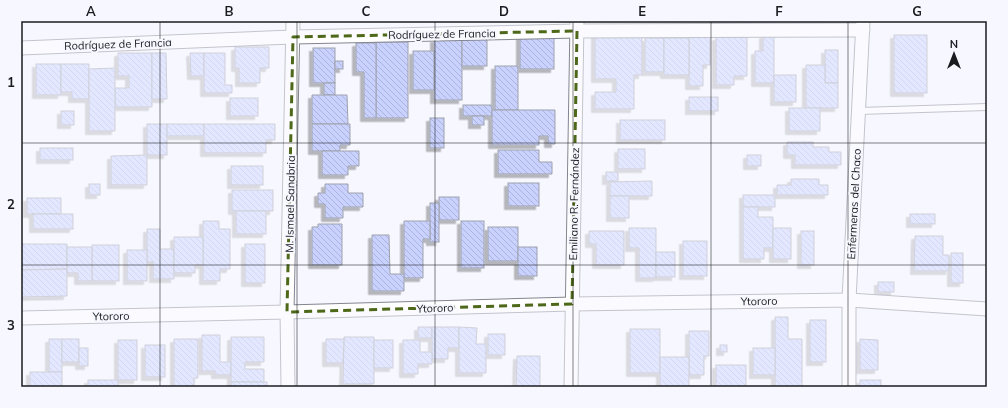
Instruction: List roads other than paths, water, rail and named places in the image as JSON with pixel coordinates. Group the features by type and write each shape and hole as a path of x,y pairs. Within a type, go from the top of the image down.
{"street":[{"name":"M. Ismael Sanabria","path":"288,387 287,312 293,21"},
{"name":"Rodríguez de Francia","path":"21,48 577,26 863,25"},
{"name":"Enfermeras del Chaco","path":"849,387 849,300 863,25"},
{"name":"Emiliano R. Fernández","path":"571,387 577,26"},
{"name":"Ytororo","path":"21,318 572,304 849,300 987,309"}],"lane":[{"path":"859,111 987,108"}]}
